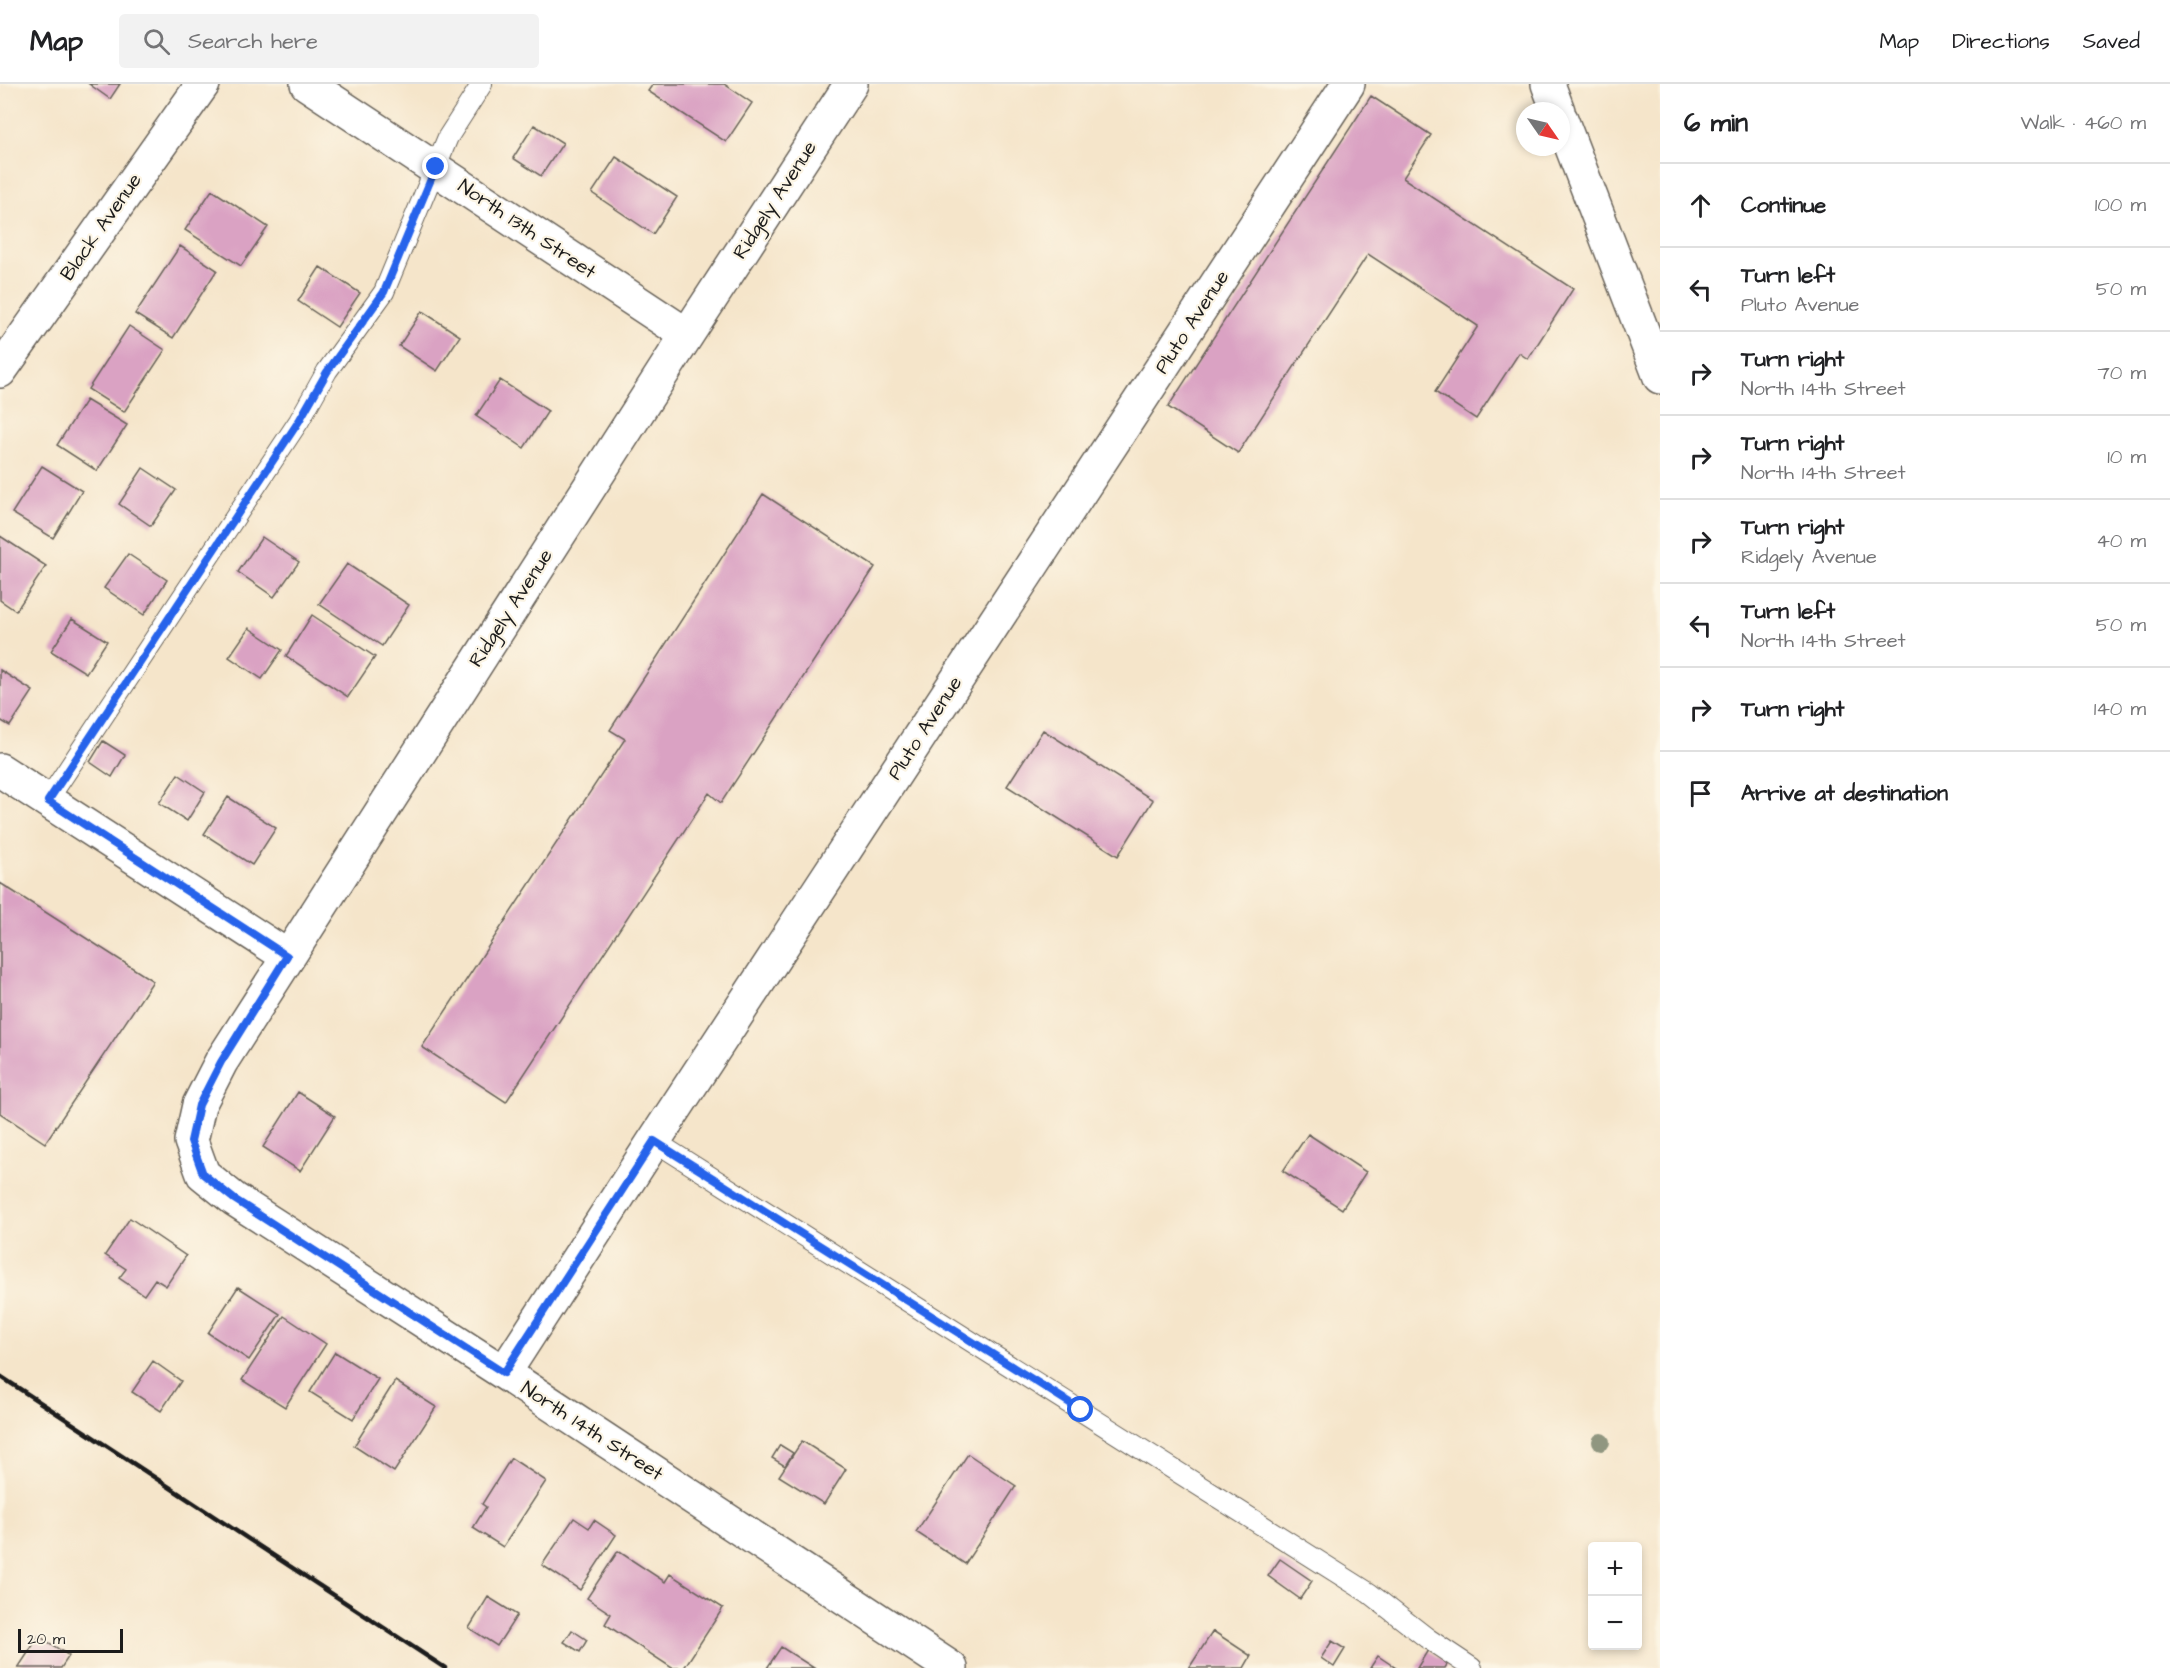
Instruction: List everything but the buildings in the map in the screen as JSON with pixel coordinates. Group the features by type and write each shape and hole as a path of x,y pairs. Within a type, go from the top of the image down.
{"street":[{"name":"Black Avenue","path":"0,371 203,84"},
{"name":"North 13th Street","path":"307,84 436,167 687,335"},
{"name":"Ridgely Avenue","path":"191,1141 199,1105 221,1062 287,956 851,84"},
{"name":"Pluto Avenue","path":"504,1373 1348,84"},
{"path":"1548,84 1555,102"},
{"path":"1570,142 1660,377"},
{"path":"0,770 287,956"},
{"name":"North 14th Street","path":"191,1141 203,1174 234,1199 504,1373 951,1668"}],"lane":[{"path":"48,801 299,421 327,372 384,292 448,137 482,84"},
{"path":"654,1141 1369,1593 1427,1638 1473,1668"}],"railway":[{"path":"0,1376 445,1668"}],"route":[{"path":"436,167 384,292 327,372 299,421 48,801 287,956 221,1062 199,1105 191,1141 203,1174 234,1199 504,1373 654,1141 1081,1410"}]}
